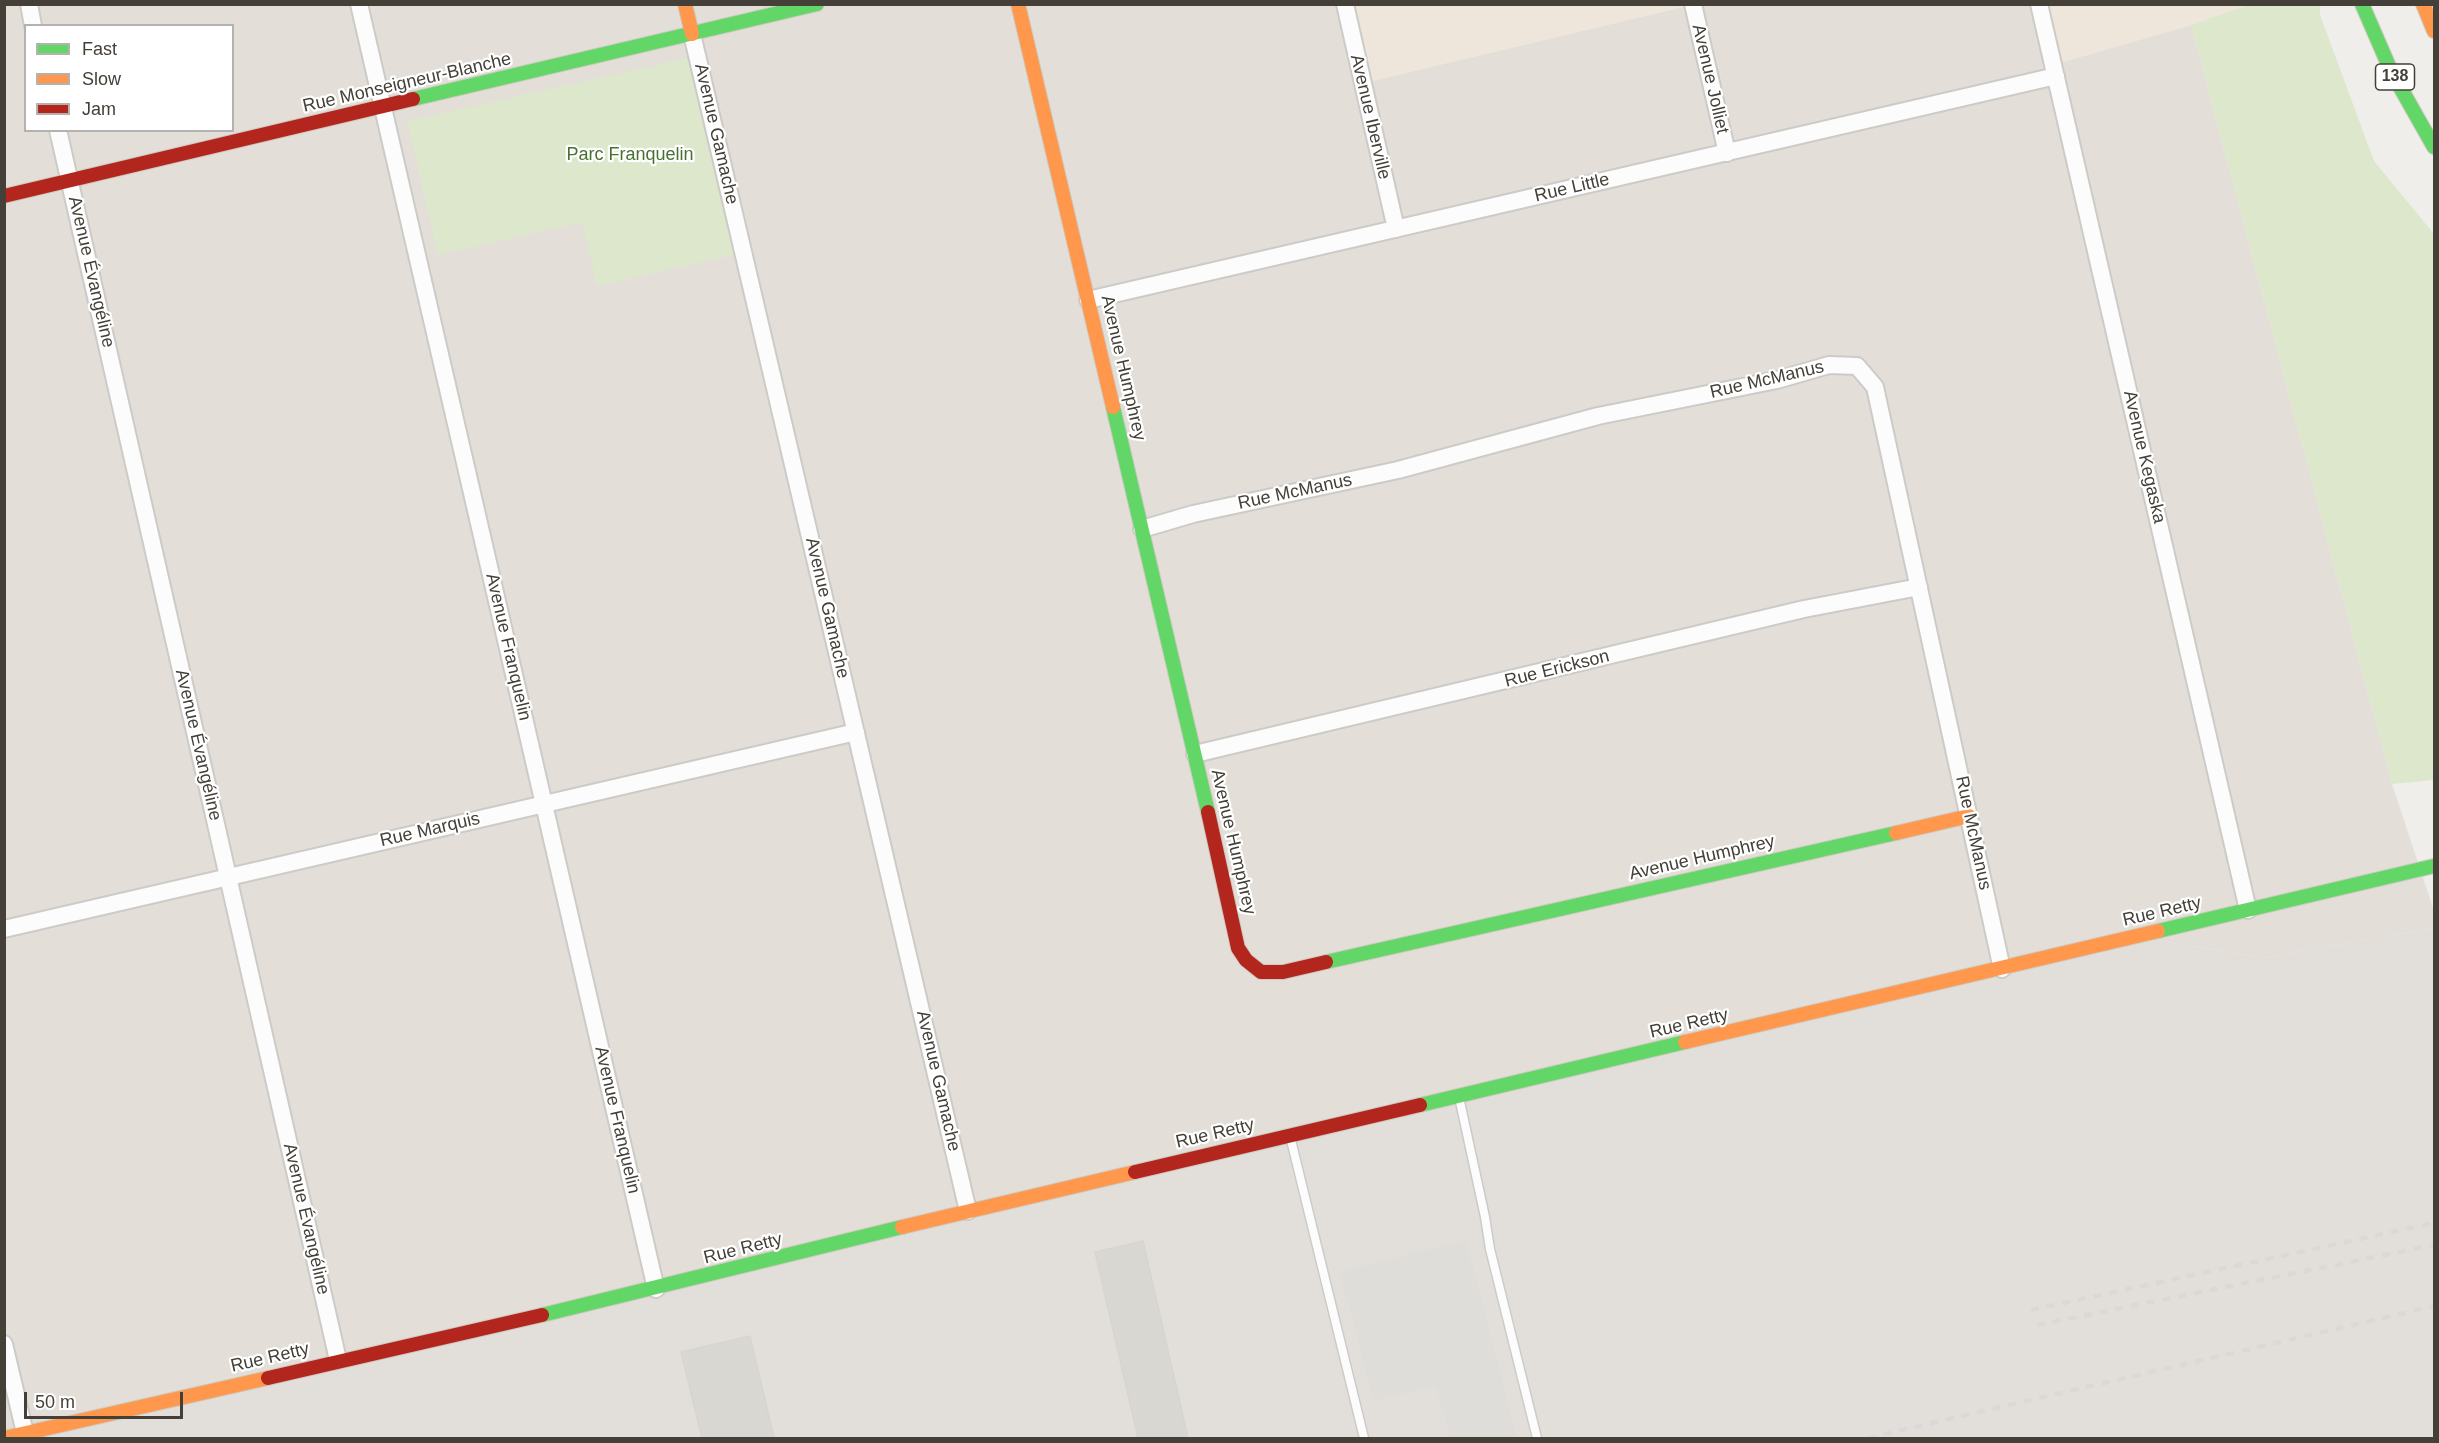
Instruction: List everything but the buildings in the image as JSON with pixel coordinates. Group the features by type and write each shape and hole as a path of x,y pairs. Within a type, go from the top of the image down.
{"street":[{"path":"28,4 33,24"},
{"name":"Avenue Franquelin","path":"359,4 656,1289"},
{"name":"Avenue Gamache","path":"686,4 968,1211"},
{"name":"Rue Monseigneur-Blanche","path":"4,196 817,4"},
{"name":"Avenue Humphrey","path":"1018,4 1195,754 1238,948 1246,960 1261,972 1283,972 1969,816"},
{"name":"Avenue Iberville","path":"1345,4 1396,229"},
{"name":"Avenue Jolliet","path":"1693,4 1727,153"},
{"name":"Avenue Kegaska","path":"2039,4 2248,910"},
{"name":"138","path":"2362,4 2391,70 2434,147"},
{"path":"2423,4 2434,31"},
{"name":"Rue Little","path":"1088,300 2056,76"},
{"name":"Avenue Évangéline","path":"58,132 338,1360"},
{"name":"Rue McManus","path":"1142,529 1193,514 1398,470 1598,416 1777,380 1829,365 1857,366 1875,387 2002,969"},
{"name":"Rue Erickson","path":"1195,754 1804,609 1919,587"},
{"name":"Rue Marquis","path":"4,929 856,732"},
{"name":"Rue Retty","path":"4,1438 656,1289 968,1211 2434,866"},
{"path":"4,1344 25,1432"}],"lane":[{"path":"1458,1096 1490,1249 1537,1438"},
{"path":"1290,1136 1364,1438"}],"shaded area":[{"path":"1345,4 1691,5 1363,83"},
{"path":"5,5 1345,5 1363,83 1691,5 2045,5 2059,63 2191,25 2392,784 2434,911 2434,928 2264,958 2137,937 5,1438"},
{"path":"2045,5 2249,5 2191,25 2059,63"},
{"path":"2434,928 2434,1438 5,1438 2137,937 2264,958"},
{"path":"1466,1240 1517,1438 1450,1438 1436,1385 1373,1401 1340,1272"}],"green space":[{"path":"2249,5 2320,5 2320,15 2374,161 2434,234 2434,780 2392,784 2191,25"},
{"name":"Parc Franquelin","path":"693,57 738,254 597,286 582,222 438,255 407,121"}],"railway":[{"path":"2031,1310 2434,1223"},
{"path":"2037,1325 2434,1245"},
{"path":"1868,1438 2434,1306"}],"traffic: fast":[{"path":"413,99 817,4"},
{"path":"2362,4 2391,71 2434,147"},
{"path":"1113,407 1208,812"},
{"path":"1326,962 1896,833"},
{"path":"2158,931 2434,866"},
{"path":"1420,1105 1685,1042"},
{"path":"542,1315 902,1227"}],"traffic: slow":[{"path":"685,4 692,34"},
{"path":"1018,4 1113,407"},
{"path":"2423,4 2434,31"},
{"path":"1896,833 1969,816"},
{"path":"1685,1042 2158,931"},
{"path":"902,1227 1135,1172"},
{"path":"4,1438 268,1378"}],"traffic: jam":[{"path":"4,196 413,99"},
{"path":"1208,812 1238,948 1246,960 1261,972 1283,972 1326,962"},
{"path":"1135,1172 1420,1105"},
{"path":"268,1378 542,1315"}]}
